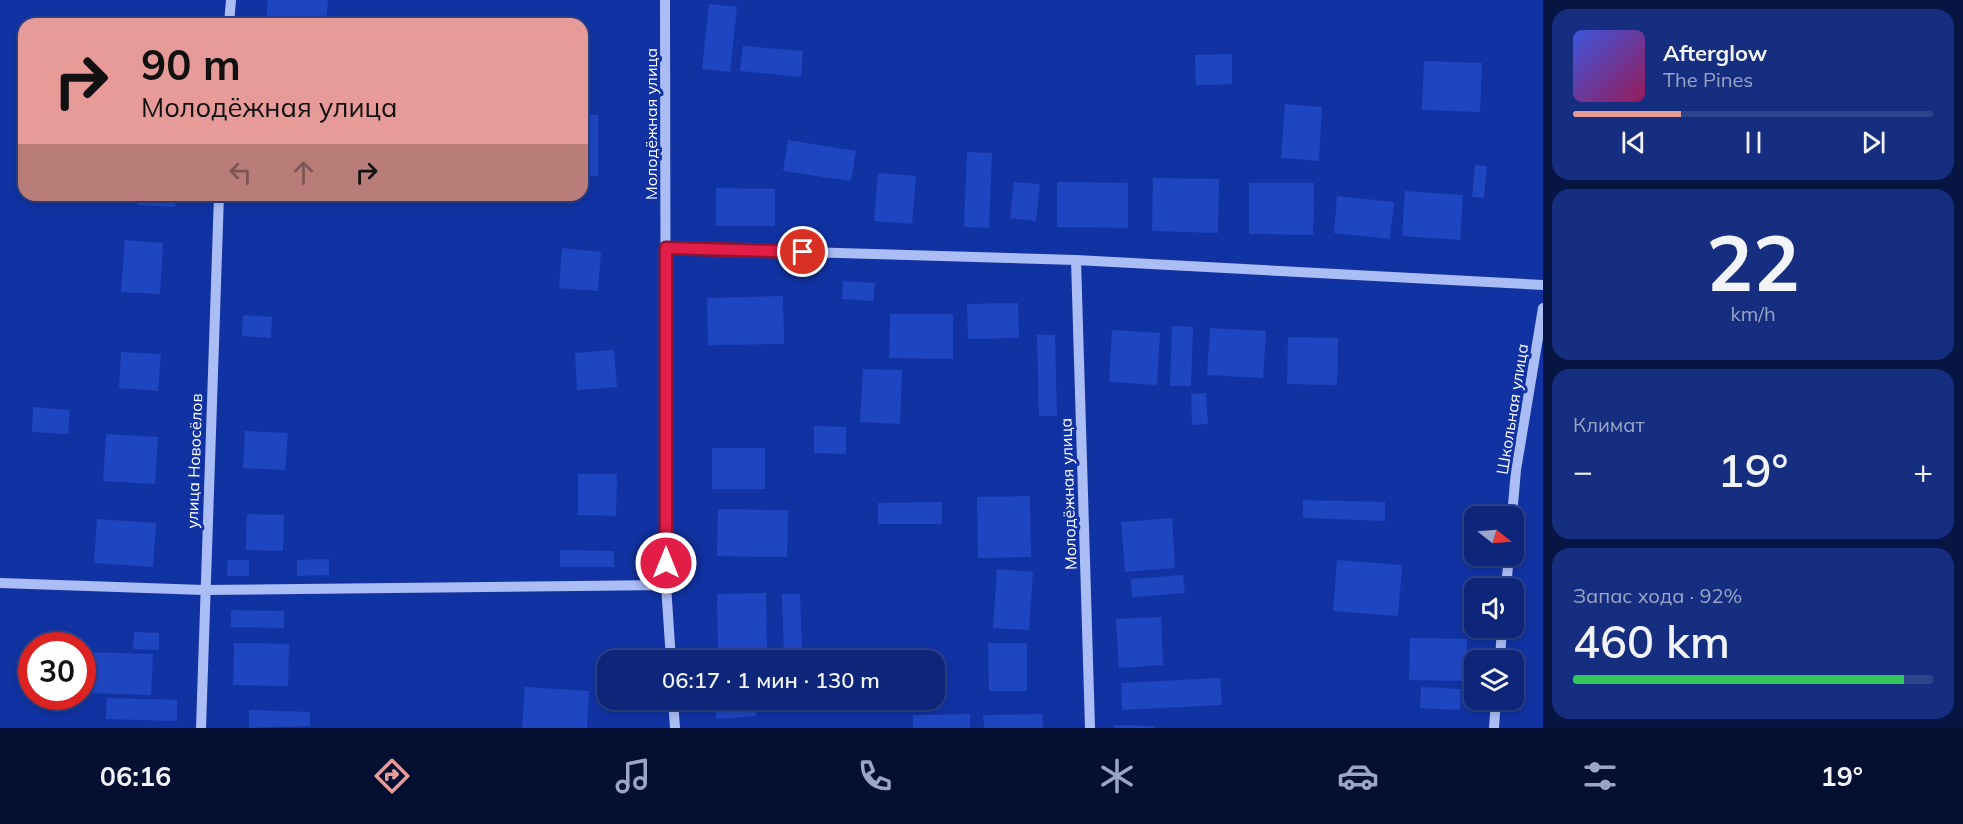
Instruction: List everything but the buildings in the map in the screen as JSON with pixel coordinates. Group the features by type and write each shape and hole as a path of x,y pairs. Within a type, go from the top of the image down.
{"street":[{"path":"229,18 231,0"},
{"name":"Молодёжная улица","path":"665,0 666,585 670,650"},
{"name":"улица Новосёлов","path":"201,728 219,201"},
{"path":"666,248 1076,260 1543,285"},
{"name":"Молодёжная улица","path":"1076,260 1090,728"},
{"name":"Школьная улица","path":"1513,506 1516,470 1543,308"},
{"path":"0,583 204,590 666,585"},
{"path":"674,710 675,728"},
{"path":"1494,728 1495,710"}],"route":[{"path":"666,563 666,248 803,252"}]}
